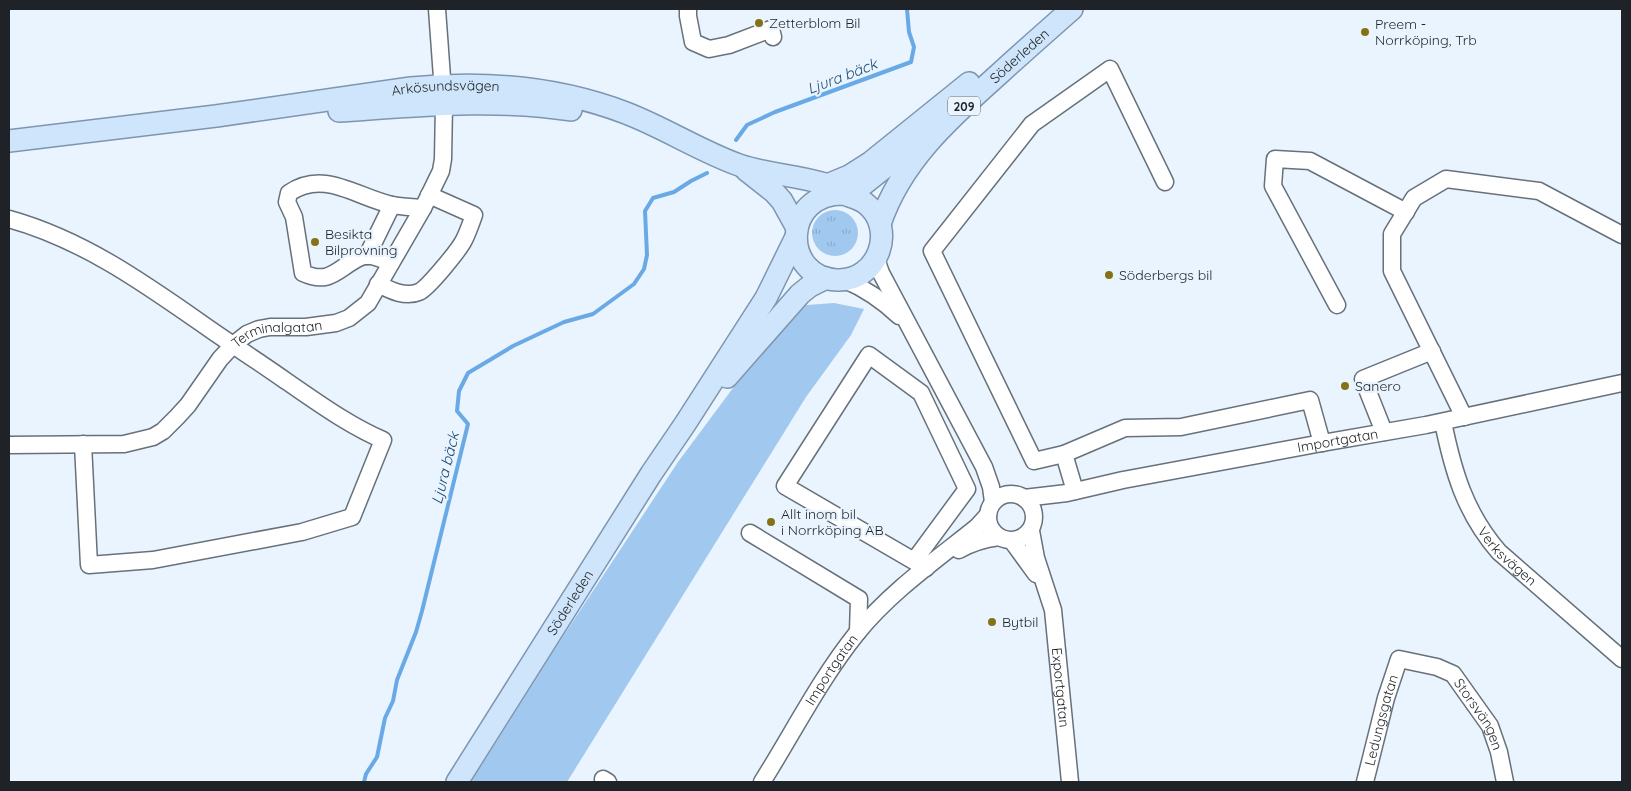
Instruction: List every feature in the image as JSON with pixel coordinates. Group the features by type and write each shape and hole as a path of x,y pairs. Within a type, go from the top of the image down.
{"main road":[{"name":"Söderleden","path":"841,191 894,160 970,83 1053,9"},
{"name":"Söderleden","path":"880,224 891,195 902,176 931,139 981,90 1072,9"},
{"name":"Arkösundsvägen","path":"9,140 216,116 444,95 511,104 544,106 614,119 668,133 740,165 841,191"},
{"name":"Arkösundsvägen","path":"740,165 759,179 782,201 796,233"},
{"path":"841,191 865,203 880,224 882,242 876,259 863,273 827,276 803,261 798,250 796,233 804,211 818,199 841,191"},
{"name":"Söderleden","path":"457,782 651,474 766,298 796,233"},
{"name":"Söderleden","path":"685,424 718,388 778,300 799,278 827,276"}],"street":[{"name":"Terminalgatan","path":"9,445 124,444 153,437 162,431 188,405 220,359 247,334 259,329 285,326 322,326 342,320 359,311 368,303 426,202 442,165 444,95 437,9"},
{"path":"688,9 693,42 709,48 729,45 771,29 773,37"},
{"path":"1165,182 1110,69 1032,124 932,251 1034,461 1064,454 1125,428 1181,427 1310,400 1322,443"},
{"path":"1338,305 1273,186 1275,159 1310,161 1406,212"},
{"path":"1464,417 1392,271 1392,234 1414,198 1446,179 1540,191 1622,235"},
{"path":"378,284 396,293 418,293 430,284 464,241 474,215 426,202 392,205 334,184 314,183 299,186 289,193 287,202 294,217 303,273 314,278 334,275 361,257 367,256 381,258 391,263"},
{"path":"367,256 392,205"},
{"path":"9,219 32,226 98,255 139,279 309,397 366,433 383,440 352,517 302,532 152,560 89,565 84,444"},
{"path":"876,259 984,468 991,488 990,528 1006,539 1020,539 1033,524 1032,507 997,482 984,468"},
{"path":"827,276 863,288 875,295 908,324"},
{"path":"1384,432 1363,379 1432,351"},
{"path":"869,355 921,393 967,489 920,567 785,486 869,355"},
{"name":"Importgatan","path":"1017,496 1071,492 1322,443 1442,422 1614,385"},
{"name":"Verksvägen","path":"1442,422 1454,471 1464,498 1486,537 1499,552 1622,659"},
{"path":"1064,454 1071,492"},
{"name":"Importgatan","path":"1033,524 1047,507 1071,492"},
{"path":"991,509 1000,497 1017,496"},
{"name":"Importgatan","path":"762,782 836,660 858,632 920,567 977,527 991,509"},
{"name":"Exportgatan","path":"1033,524 1032,543 1053,610 1070,782"},
{"path":"750,533 859,599 858,632"},
{"name":"Importgatan","path":"920,567 986,538 1006,539"},
{"name":"Exportgatan","path":"1006,539 1028,562 1048,593"},
{"name":"Ledungsgatan","path":"1365,782 1386,698 1399,659"},
{"name":"Storsvängen","path":"1399,659 1437,667 1453,674 1490,726 1499,752 1505,782"}],"green space":[{"path":"830,210 840,210 854,220 858,233 854,246 848,252 840,256 830,256 816,246 812,238 812,228 822,214"},
{"path":"834,303 864,309 851,335 806,397 567,782 471,782 556,647 678,462 794,306"}],"waterway":[{"name":"Ljura bäck","path":"736,140 747,125 775,112 911,62 914,47 909,32 907,9"},
{"name":"Ljura bäck","path":"364,782 366,774 377,757 385,718 393,701 397,680 416,632 422,611 468,424 457,411 459,391 468,373 513,346 564,322 593,314 634,284 644,269 647,255 645,211 653,198 674,192 707,173"}],"place":[{"name":"Zetterblom Bil","path":"759,23"},
{"name":"Preem - Norrköping, Trb","path":"1365,32"},
{"name":"Besikta Bilprovning","path":"315,242"},
{"name":"Söderbergs bil","path":"1109,275"},
{"name":"Sanero","path":"1345,386"},
{"name":"Allt inom bil i Norrköping AB","path":"771,522"},
{"name":"Bytbil","path":"992,622"}]}
